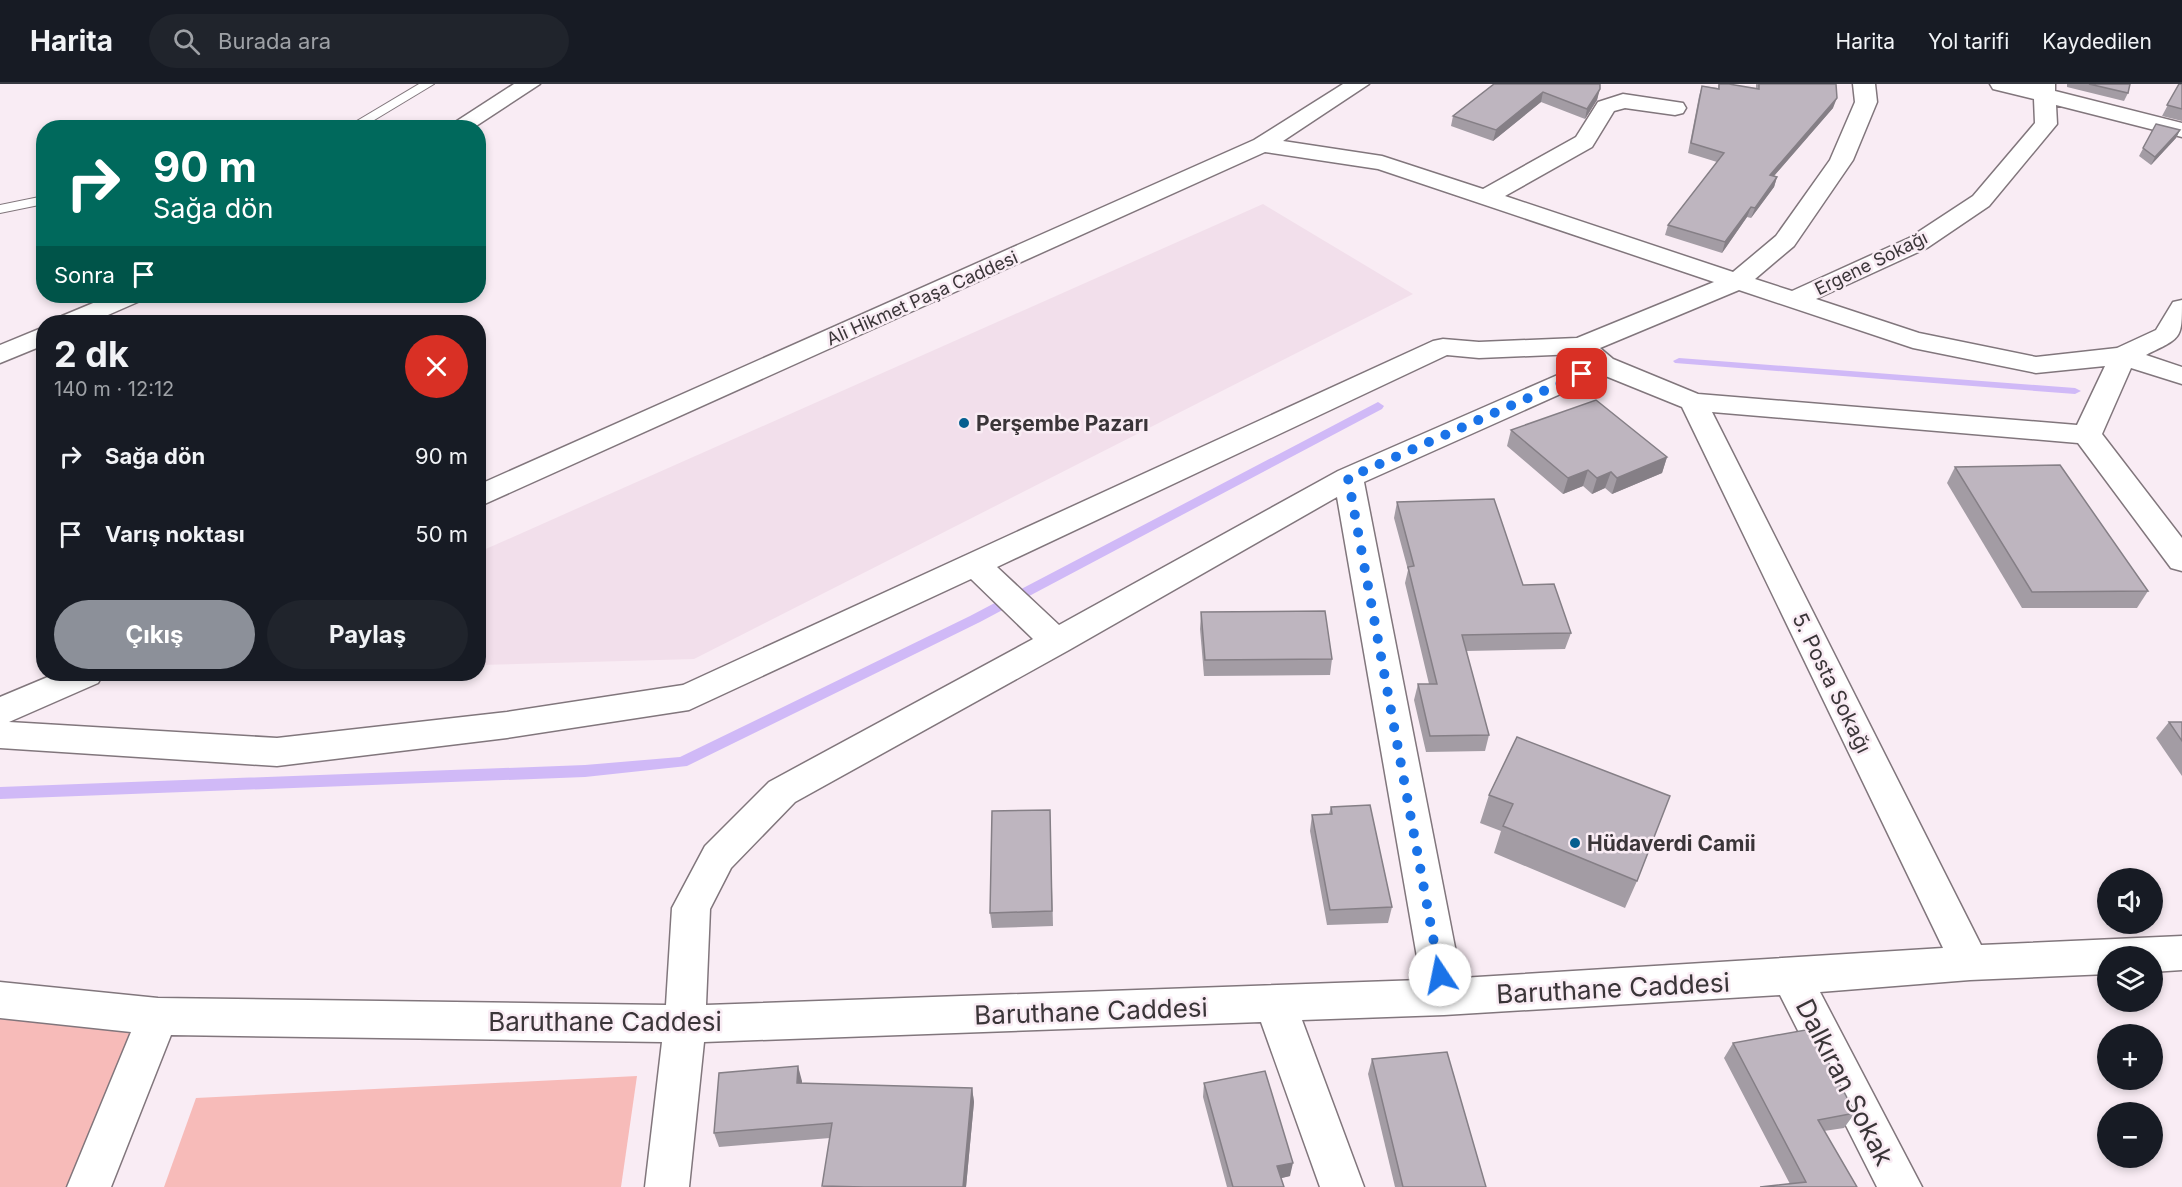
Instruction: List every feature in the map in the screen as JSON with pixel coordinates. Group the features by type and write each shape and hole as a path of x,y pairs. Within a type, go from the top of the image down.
{"street":[{"path":"470,120 529,84"},
{"name":"Ali Hikmet Paşa Caddesi","path":"486,493 1262,145 1358,84"},
{"path":"667,1187 685,1024 691,908 718,857 782,792 1348,478 1735,283 1785,241 1841,160 1866,102 1864,84"},
{"path":"2001,84 2044,89 2182,130"},
{"name":"Ergene Sokağı","path":"1791,301 1918,243 1982,201 2046,124 2044,89"},
{"path":"1488,196 1584,142 1606,107 1623,101 1675,108"},
{"path":"1262,145 1382,163 1488,196 1735,283 1913,340 2036,365 2122,356 2166,335 2182,308"},
{"path":"87,315 115,303"},
{"path":"0,355 36,339"},
{"path":"0,735 277,752 507,725 689,697 1443,347 1592,355 1693,402 2086,435 2179,552"},
{"path":"2122,356 2182,376"},
{"path":"2086,435 2122,356"},
{"name":"5. Posta Sokağı","path":"1693,402 1970,963"},
{"path":"1348,478 1444,997"},
{"path":"974,564 1056,642"},
{"path":"0,712 70,681"},
{"name":"Baruthane Caddesi","path":"0,1000 158,1016 685,1024 1276,1005 1791,977 1970,963 2182,953"},
{"name":"Dalkıran Sokak","path":"1791,977 1900,1187"},
{"path":"1276,1005 1342,1187"},
{"path":"89,1187 158,1016"}],"lane":[{"path":"365,120 428,84"},
{"path":"0,209 36,202"}],"shaded area":[{"name":"Perşembe Pazarı","path":"1263,204 1413,294 694,659 486,665 486,549"},
{"path":"0,1002 158,1016 89,1187 0,1187"},
{"path":"637,1076 621,1187 164,1187 196,1098"}],"building":[{"path":"1494,84 1600,84 1600,89 1587,109 1543,92 1496,130 1453,116"},
{"path":"1719,84 1759,89 1759,84 1836,84 1837,98 1770,175 1777,177 1755,208 1751,207 1725,242 1668,225 1724,153 1691,143 1702,86 1719,89"},
{"path":"2089,84 2130,84 2128,93"},
{"path":"2179,84 2182,84 2182,109 2167,105"},
{"path":"2156,124 2180,130 2155,157 2143,148"},
{"path":"1596,400 1667,457 1617,478 1611,472 1597,478 1588,470 1568,478 1511,430"},
{"path":"2060,465 2148,591 2032,592 1955,467"},
{"path":"1494,499 1523,585 1554,584 1571,633 1462,635 1489,735 1430,736 1418,684 1437,684 1408,567 1414,566 1397,502"},
{"path":"1325,611 1332,659 1205,660 1201,612"},
{"path":"2169,722 2182,722 2182,741"},
{"name":"Hüdaverdi Camii","path":"1517,737 1670,796 1637,881 1503,826 1513,804 1489,795"},
{"path":"1370,805 1392,907 1330,910 1312,815 1332,814 1331,807"},
{"path":"1050,810 1052,911 990,913 992,811"},
{"path":"1811,1029 1855,1113 1818,1120 1857,1187 1760,1187 1806,1182 1733,1043"},
{"path":"1447,1052 1486,1187 1403,1187 1372,1059"},
{"path":"798,1066 797,1083 972,1088 963,1187 822,1186 832,1123 714,1133 719,1073"},
{"path":"1265,1071 1293,1163 1277,1166 1284,1187 1233,1187 1204,1083"}],"waterway":[{"path":"1679,361 2075,391"},
{"path":"0,793 585,771 682,762 975,619 1378,406"}],"place":[{"name":"Perşembe Pazarı","path":"964,423"},
{"name":"Hüdaverdi Camii","path":"1575,843"}],"route":[{"path":"1440,975 1348,478 1582,374"}]}
